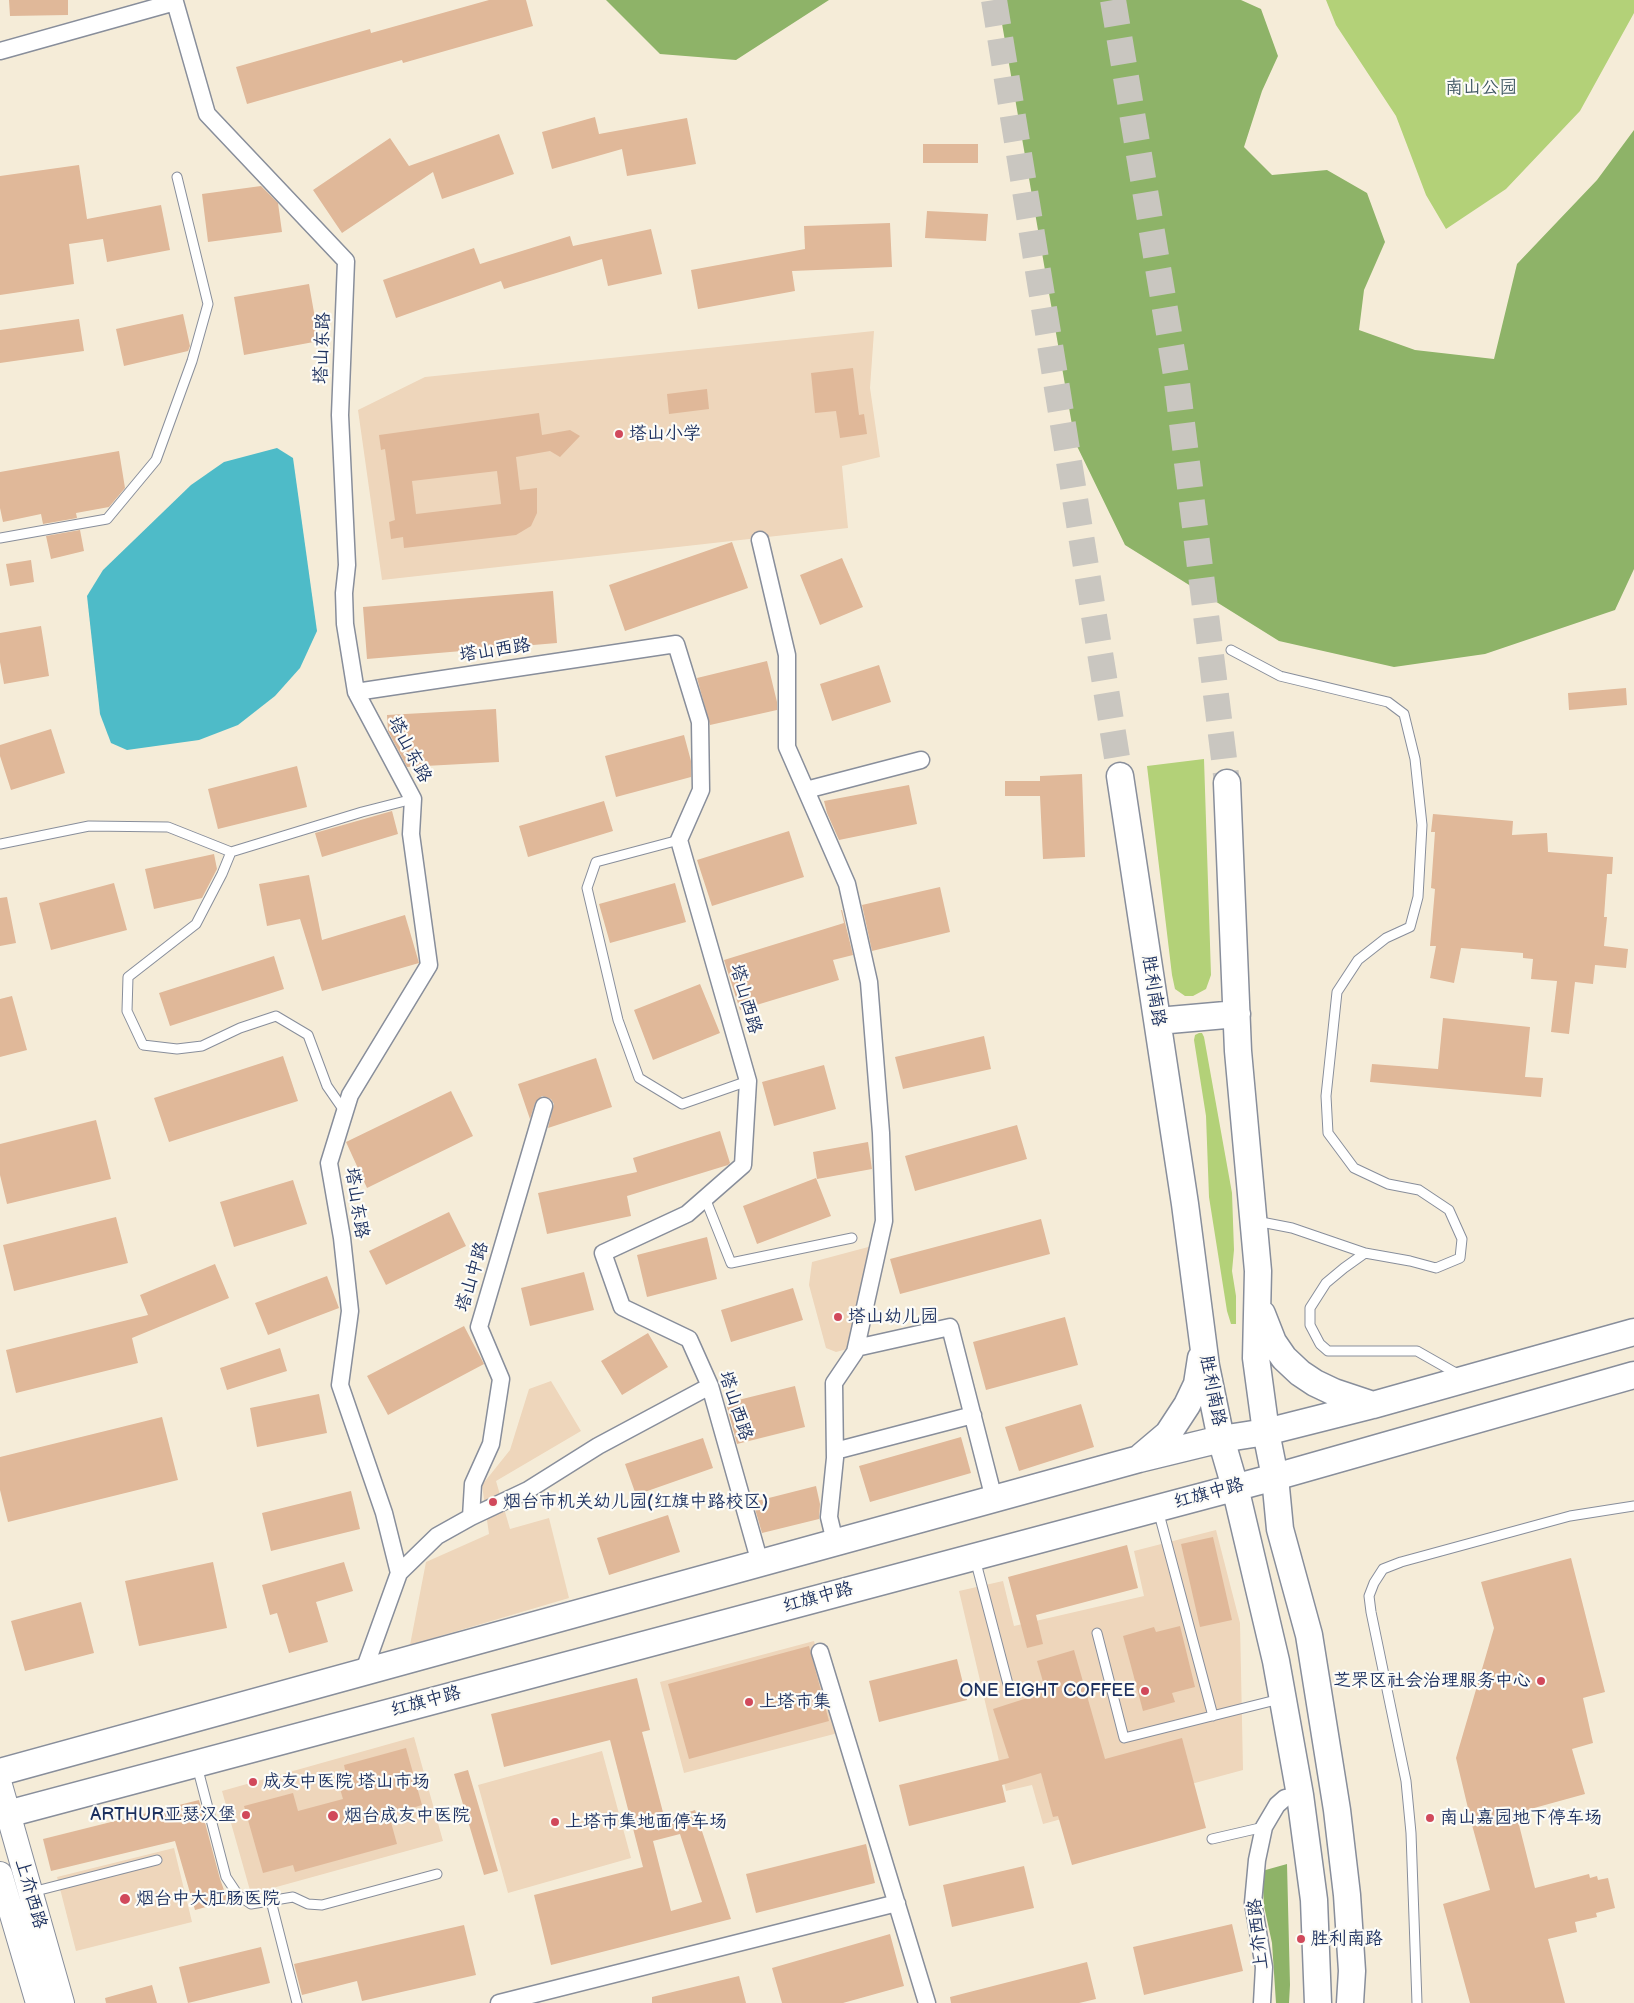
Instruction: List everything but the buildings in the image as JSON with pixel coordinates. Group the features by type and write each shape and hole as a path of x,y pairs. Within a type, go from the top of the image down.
{"main road":[{"name":"胜利南路","path":"1120,776 1185,1204 1206,1366 1276,1661 1300,1795 1314,1900 1318,2003"},
{"path":"1227,783 1238,1051 1254,1220 1258,1302 1256,1358 1266,1432 1275,1477 1280,1529 1309,1635 1337,1810 1348,1896 1352,1971 1350,2003"},
{"path":"1158,1021 1236,1014"},
{"path":"1258,1302 1273,1342 1284,1358 1300,1373 1334,1392 1373,1405"},
{"path":"0,1772 994,1498 1139,1459 1222,1439 1266,1432 1373,1405 1634,1332"},
{"path":"1139,1459 1168,1434 1190,1398 1197,1384 1202,1335"},
{"name":"红旗中路","path":"4,1815 1275,1477 1634,1375"}],"street":[{"path":"0,51 175,1"},
{"name":"塔山东路","path":"175,1 207,114 346,261 340,416 347,564 344,593 346,624 356,692 413,799 411,834 429,965 350,1095 329,1163 342,1238 350,1311 340,1385 384,1513 399,1572"},
{"path":"760,540 787,655 787,747 848,884 869,982 881,1133 884,1221 856,1348 844,1370 834,1382 835,1451 829,1517 835,1542"},
{"name":"塔山西路","path":"356,692 676,644 700,722 701,790 679,840 748,1082 743,1165 687,1214 604,1252 622,1307 689,1339 710,1386 760,1563"},
{"path":"806,790 921,760"},
{"name":"塔山中路","path":"471,1517 473,1484 491,1444 500,1379 479,1327 544,1106"},
{"path":"856,1348 950,1327 994,1498"},
{"path":"363,1673 399,1572 437,1536 471,1517 528,1490 598,1446 710,1386"},
{"path":"835,1451 973,1415"},
{"path":"820,1652 927,2003"},
{"name":"上夼西路","path":"0,1785 4,1815 30,1892 62,2003"},
{"name":"上夼西路","path":"1262,2003 1264,1967 1253,1903 1257,1860 1264,1827 1277,1805 1285,1798 1300,1795"},
{"name":"上夼西路","path":"0,1874 38,2003"},
{"path":"499,2003 897,1903"}],"lane":[{"path":"0,538 107,519 156,460 192,361 208,304 177,177"},
{"path":"1231,650 1280,676 1388,702 1404,714 1415,759 1422,825 1416,904 1410,927 1386,938 1358,960 1337,992 1326,1096 1328,1133 1354,1168 1388,1184 1419,1190 1449,1210 1462,1239 1460,1258 1436,1268 1365,1253 1292,1228 1254,1220"},
{"path":"0,844 89,826 168,827 231,852 362,812 413,799"},
{"path":"679,840 596,862 586,888 618,1020 639,1078 682,1104 748,1082"},
{"path":"231,852 222,874 196,924 128,977 127,1011 143,1044 176,1049 202,1046 240,1028 276,1016 308,1035 326,1086 345,1112"},
{"path":"705,1198 731,1263 852,1238"},
{"path":"1365,1253 1326,1284 1310,1308 1310,1325 1320,1344 1328,1351 1417,1352 1468,1379"},
{"path":"1417,2003 1411,1833 1406,1781 1371,1612 1369,1596 1374,1583 1383,1569 1401,1562 1570,1516 1634,1506"},
{"path":"1157,1508 1214,1716"},
{"path":"974,1556 1009,1688"},
{"path":"1097,1633 1124,1738 1283,1699"},
{"path":"196,1764 226,1878 238,1895 250,1904 294,1897 308,1904 322,1905 437,1874"},
{"path":"1212,1839 1264,1827"},
{"path":"30,1892 157,1860"},
{"path":"271,1901 297,2003"}],"shaded area":[{"name":"塔山小学","path":"874,331 870,388 880,457 842,466 848,528 382,580 358,410 425,377"},
{"name":"塔山幼儿园","path":"872,1246 851,1348 836,1352 826,1348 809,1285 812,1262"},
{"name":"烟台市机关幼儿园(红旗中路校区)","path":"551,1381 581,1431 496,1481 510,1529 549,1518 569,1598 410,1645 426,1562 489,1534 482,1485 510,1450 529,1389"},
{"path":"1216,1530 1240,1623 1243,1770 1043,1824 1032,1785 1006,1791 959,1591 1003,1581 1014,1626 1144,1596 1134,1551"},
{"name":"上塔市集","path":"814,1641 838,1733 684,1773 660,1682"},
{"name":"烟台成友中医院","path":"414,1737 443,1841 251,1894 222,1791"},
{"name":"上塔市集地面停车场","path":"602,1751 631,1858 508,1893 478,1785"},
{"name":"烟台中大肛肠医院","path":"174,1848 192,1922 76,1951 57,1877"}],"green space":[{"path":"606,0 829,0 736,60 660,54"},
{"path":"1000,0 1241,0 1261,9 1278,56 1262,91 1244,147 1272,175 1327,170 1367,193 1385,242 1364,290 1359,330 1415,350 1494,359 1517,264 1597,180 1634,130 1634,569 1615,610 1485,654 1394,667 1279,641 1125,545 1075,442 1001,18"},
{"name":"南山公园","path":"1326,0 1634,0 1634,13 1580,111 1506,189 1446,229 1426,195 1396,116 1336,25"},
{"path":"1204,759 1211,975 1206,989 1193,996 1185,996 1175,989 1172,975 1147,766"},
{"path":"1202,1033 1204,1037 1232,1193 1234,1250 1232,1271 1236,1296 1236,1324 1231,1324 1227,1311 1209,1197 1206,1116 1194,1040 1195,1035"},
{"path":"1287,1864 1289,2003 1276,2003 1272,1943 1264,1906 1262,1871"}],"water":[{"path":"277,448 293,458 317,631 300,668 275,696 238,725 199,740 127,750 111,743 100,714 87,596 103,570 191,485 224,462"}],"tunnel":[{"path":"994,0 1120,776"},
{"path":"1113,0 1176,375 1227,783"}],"place":[{"name":"塔山小学","path":"619,434"},
{"name":"塔山幼儿园","path":"838,1317"},
{"name":"烟台市机关幼儿园(红旗中路校区)","path":"493,1502"},
{"name":"芝罘区社会治理服务中心","path":"1541,1681"},
{"name":"ONE EIGHT COFFEE","path":"1145,1691"},
{"name":"上塔市集","path":"749,1702"},
{"name":"成友中医院 塔山市场","path":"253,1782"},
{"name":"ARTHUR亚瑟汉堡","path":"246,1815"},
{"name":"烟台成友中医院","path":"333,1816"},
{"name":"南山嘉园地下停车场","path":"1430,1818"},
{"name":"上塔市集地面停车场","path":"555,1822"},
{"name":"烟台中大肛肠医院","path":"125,1899"},
{"name":"胜利南路","path":"1301,1939"}]}
